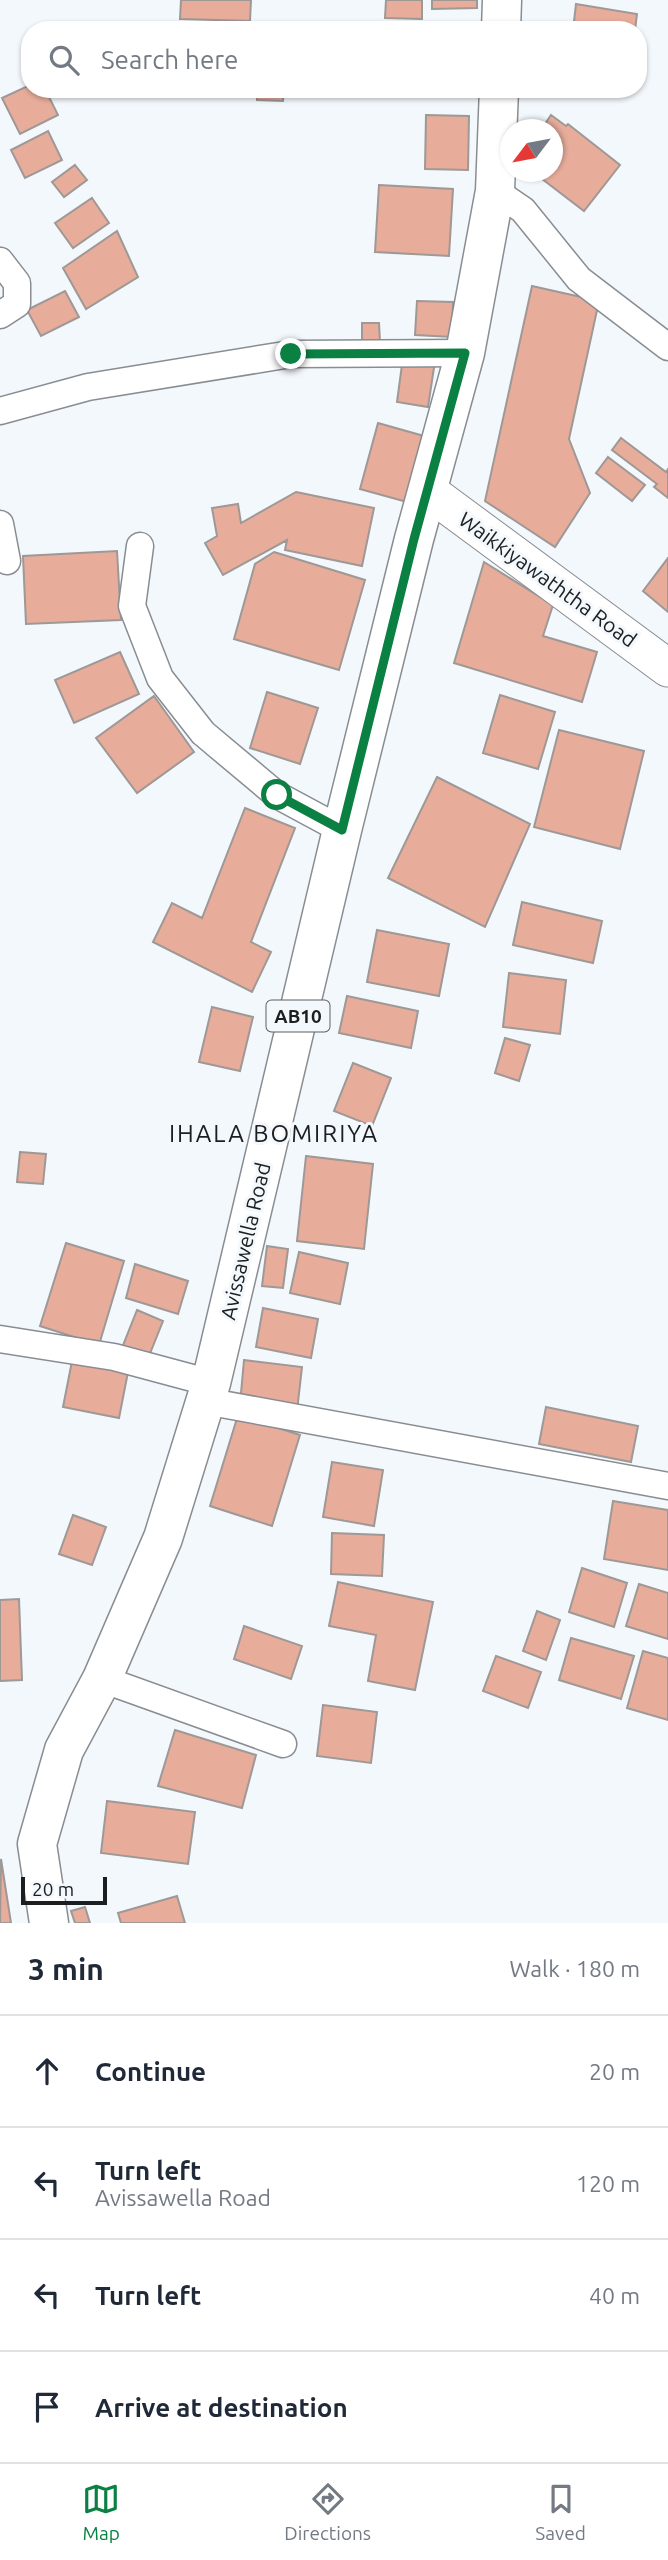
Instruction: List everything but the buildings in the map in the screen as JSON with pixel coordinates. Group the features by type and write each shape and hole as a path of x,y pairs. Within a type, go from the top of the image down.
{"main road":[{"path":"501,21 502,0"},
{"name":"Avissawella Road","path":"49,1923 37,1844 64,1750 102,1679 163,1538 208,1392 342,830 465,353 495,191 499,98"}],"street":[{"path":"495,191 523,210 579,279 668,347"},
{"path":"0,261 17,283 17,304 0,315"},
{"path":"0,411 89,387 291,354 465,353"},
{"name":"Waikkiyawaththa Road","path":"428,491 668,668"},
{"path":"0,524 7,561"},
{"path":"140,547 132,606 160,678 213,742 277,795 342,830"},
{"path":"0,1339 114,1357 208,1392 668,1486"},
{"path":"102,1679 283,1745"}],"district":[{"name":"IHALA BOMIRIYA","path":"274,1133"}],"route":[{"path":"277,795 342,830 414,539 465,353 291,354"}]}
